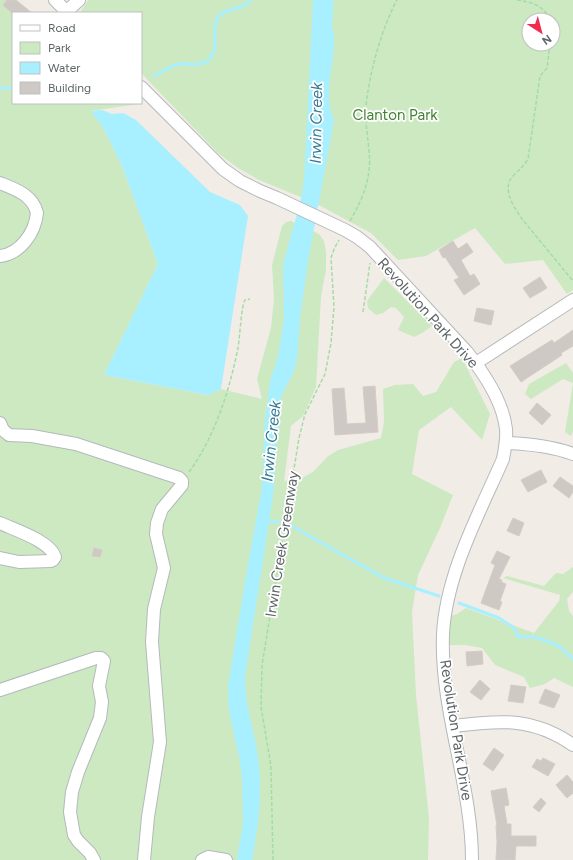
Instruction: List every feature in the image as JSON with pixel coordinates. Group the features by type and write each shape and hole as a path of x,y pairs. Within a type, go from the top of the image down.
{"street":[{"path":"55,0 67,12 78,0"},
{"name":"Revolution Park Drive","path":"142,88 223,169 240,181 260,192 324,219 357,237 370,247 454,336 476,363 489,385 502,413 506,430 506,443 503,459 455,571 446,608 443,634 448,698 469,812 472,839 472,860"},
{"path":"0,183 25,195 42,213 21,246 13,253 0,256"},
{"path":"476,363 573,300"},
{"path":"0,423 5,432 9,435 32,436 76,444 179,478 182,482 195,482"},
{"path":"506,443 541,445 573,454"},
{"path":"144,860 148,817 160,742 152,642 154,609 164,568 156,534 157,523 162,509 182,485 182,482"},
{"path":"0,523 38,540 52,551 55,557 54,560 51,561 33,562 19,562 0,558"},
{"path":"0,690 96,658 101,658 104,661 99,686 102,702 100,718 78,772 72,792 70,812 74,835 80,844 90,853 94,860"},
{"path":"453,726 480,722 516,722 547,731 573,745"},
{"path":"202,860 208,857 226,860"}],"path":[{"path":"348,225 361,201 369,174 370,158 366,127 366,108 372,74 380,43 397,0"},
{"path":"517,0 537,5 545,12"},
{"path":"549,52 546,68 540,76 528,160 512,177 509,182 508,193 516,211 573,281"},
{"name":"Irwin Creek Greenway","path":"273,860 272,766 261,707 262,665 299,438 305,414 325,374 332,343 334,307 331,264 332,253 341,237"},
{"path":"363,312 370,262"},
{"path":"182,482 200,457 211,437 235,360 244,302 245,300 250,300"}],"green space":[{"path":"0,0 16,0 21,12 12,12 12,104 138,104 91,111 104,129 122,166 158,264 104,375 208,395 221,389 262,399 257,379 271,328 274,299 272,265 282,226 286,222 291,221 319,234 324,241 326,252 326,270 321,296 316,387 303,416 291,426 284,481 302,478 313,472 327,457 338,450 381,438 384,422 383,389 395,385 413,384 423,396 436,392 454,362 462,358 490,414 482,440 451,407 419,430 412,474 453,495 440,528 418,575 412,612 416,695 429,818 428,860 0,860"},
{"name":"Clanton Park","path":"88,0 573,0 573,290 567,294 543,260 505,264 475,228 426,256 398,260 371,233 315,203 259,180 238,168 219,154 142,74 142,12 81,11"},
{"path":"384,278 432,326 414,337 398,330 404,317 396,308 391,307 383,313 376,315 368,308 367,301"},
{"path":"566,363 573,373 573,383 563,379 531,399 525,394 529,384"},
{"path":"573,383 573,431 571,436 565,432"},
{"path":"573,567 573,592 567,599 569,611 573,616 573,687 554,678 545,684 530,688 524,677 495,665 482,648 465,645 449,645 451,616 466,608 534,633 559,601 560,595 503,578 507,576 544,586 556,573 563,574"}],"water":[{"name":"Irwin Creek","path":"313,0 333,0 332,24 334,47 329,99 334,120 308,261 300,318 297,360 293,374 280,400 273,496 245,676 246,697 257,748 260,784 259,810 252,860 237,860 243,823 242,782 240,761 229,711 228,686 261,493 264,430 270,381 278,357 284,319 283,265 300,203 304,182"},
{"path":"102,110 112,114 123,113 136,120 210,192 240,205 248,216 221,389 208,395 104,375 158,264 122,166 104,129 91,111"}],"building":[{"path":"7,0 16,0 31,12 12,13 3,5"},
{"path":"453,241 458,249 467,243 473,252 461,260 470,276 474,274 480,284 464,295 454,280 459,278 445,257 443,258 439,250"},
{"path":"540,277 547,288 530,298 523,288"},
{"path":"477,308 494,311 491,325 474,321"},
{"path":"573,330 573,346 521,382 510,366 552,340 554,343"},
{"path":"375,386 378,432 335,435 332,389 344,388 347,424 366,423 363,387"},
{"path":"537,403 551,415 542,425 529,413"},
{"path":"541,470 547,482 528,492 521,480"},
{"path":"560,477 573,486 573,492 569,498 553,486"},
{"path":"513,518 524,523 519,536 507,531"},
{"path":"94,548 102,550 100,557 92,556"},
{"path":"497,551 510,557 499,579 502,580 501,582 506,584 500,601 502,602 499,610 481,603 495,565 491,563"},
{"path":"482,651 483,664 467,666 466,652"},
{"path":"480,680 490,689 481,700 470,692"},
{"path":"511,685 526,687 523,703 508,701"},
{"path":"545,689 560,695 554,708 539,703"},
{"path":"494,748 504,755 493,771 483,764"},
{"path":"543,758 555,764 548,776 532,767 537,759 541,761"},
{"path":"567,775 573,782 573,793 567,798 556,785"},
{"path":"506,788 509,805 504,806 507,824 511,824 511,836 536,836 536,846 516,846 515,860 496,860 497,825 491,791"},
{"path":"541,798 546,803 539,812 533,807"}],"waterway":[{"path":"154,76 170,67 177,65 201,64 207,61 212,56 214,51 215,25 220,15 243,6 250,0"},
{"path":"0,88 12,88"},
{"path":"267,521 279,522"},
{"path":"290,525 384,578 439,596"},
{"path":"459,603 499,618 513,627 519,637 536,637 559,646 573,659"}]}
